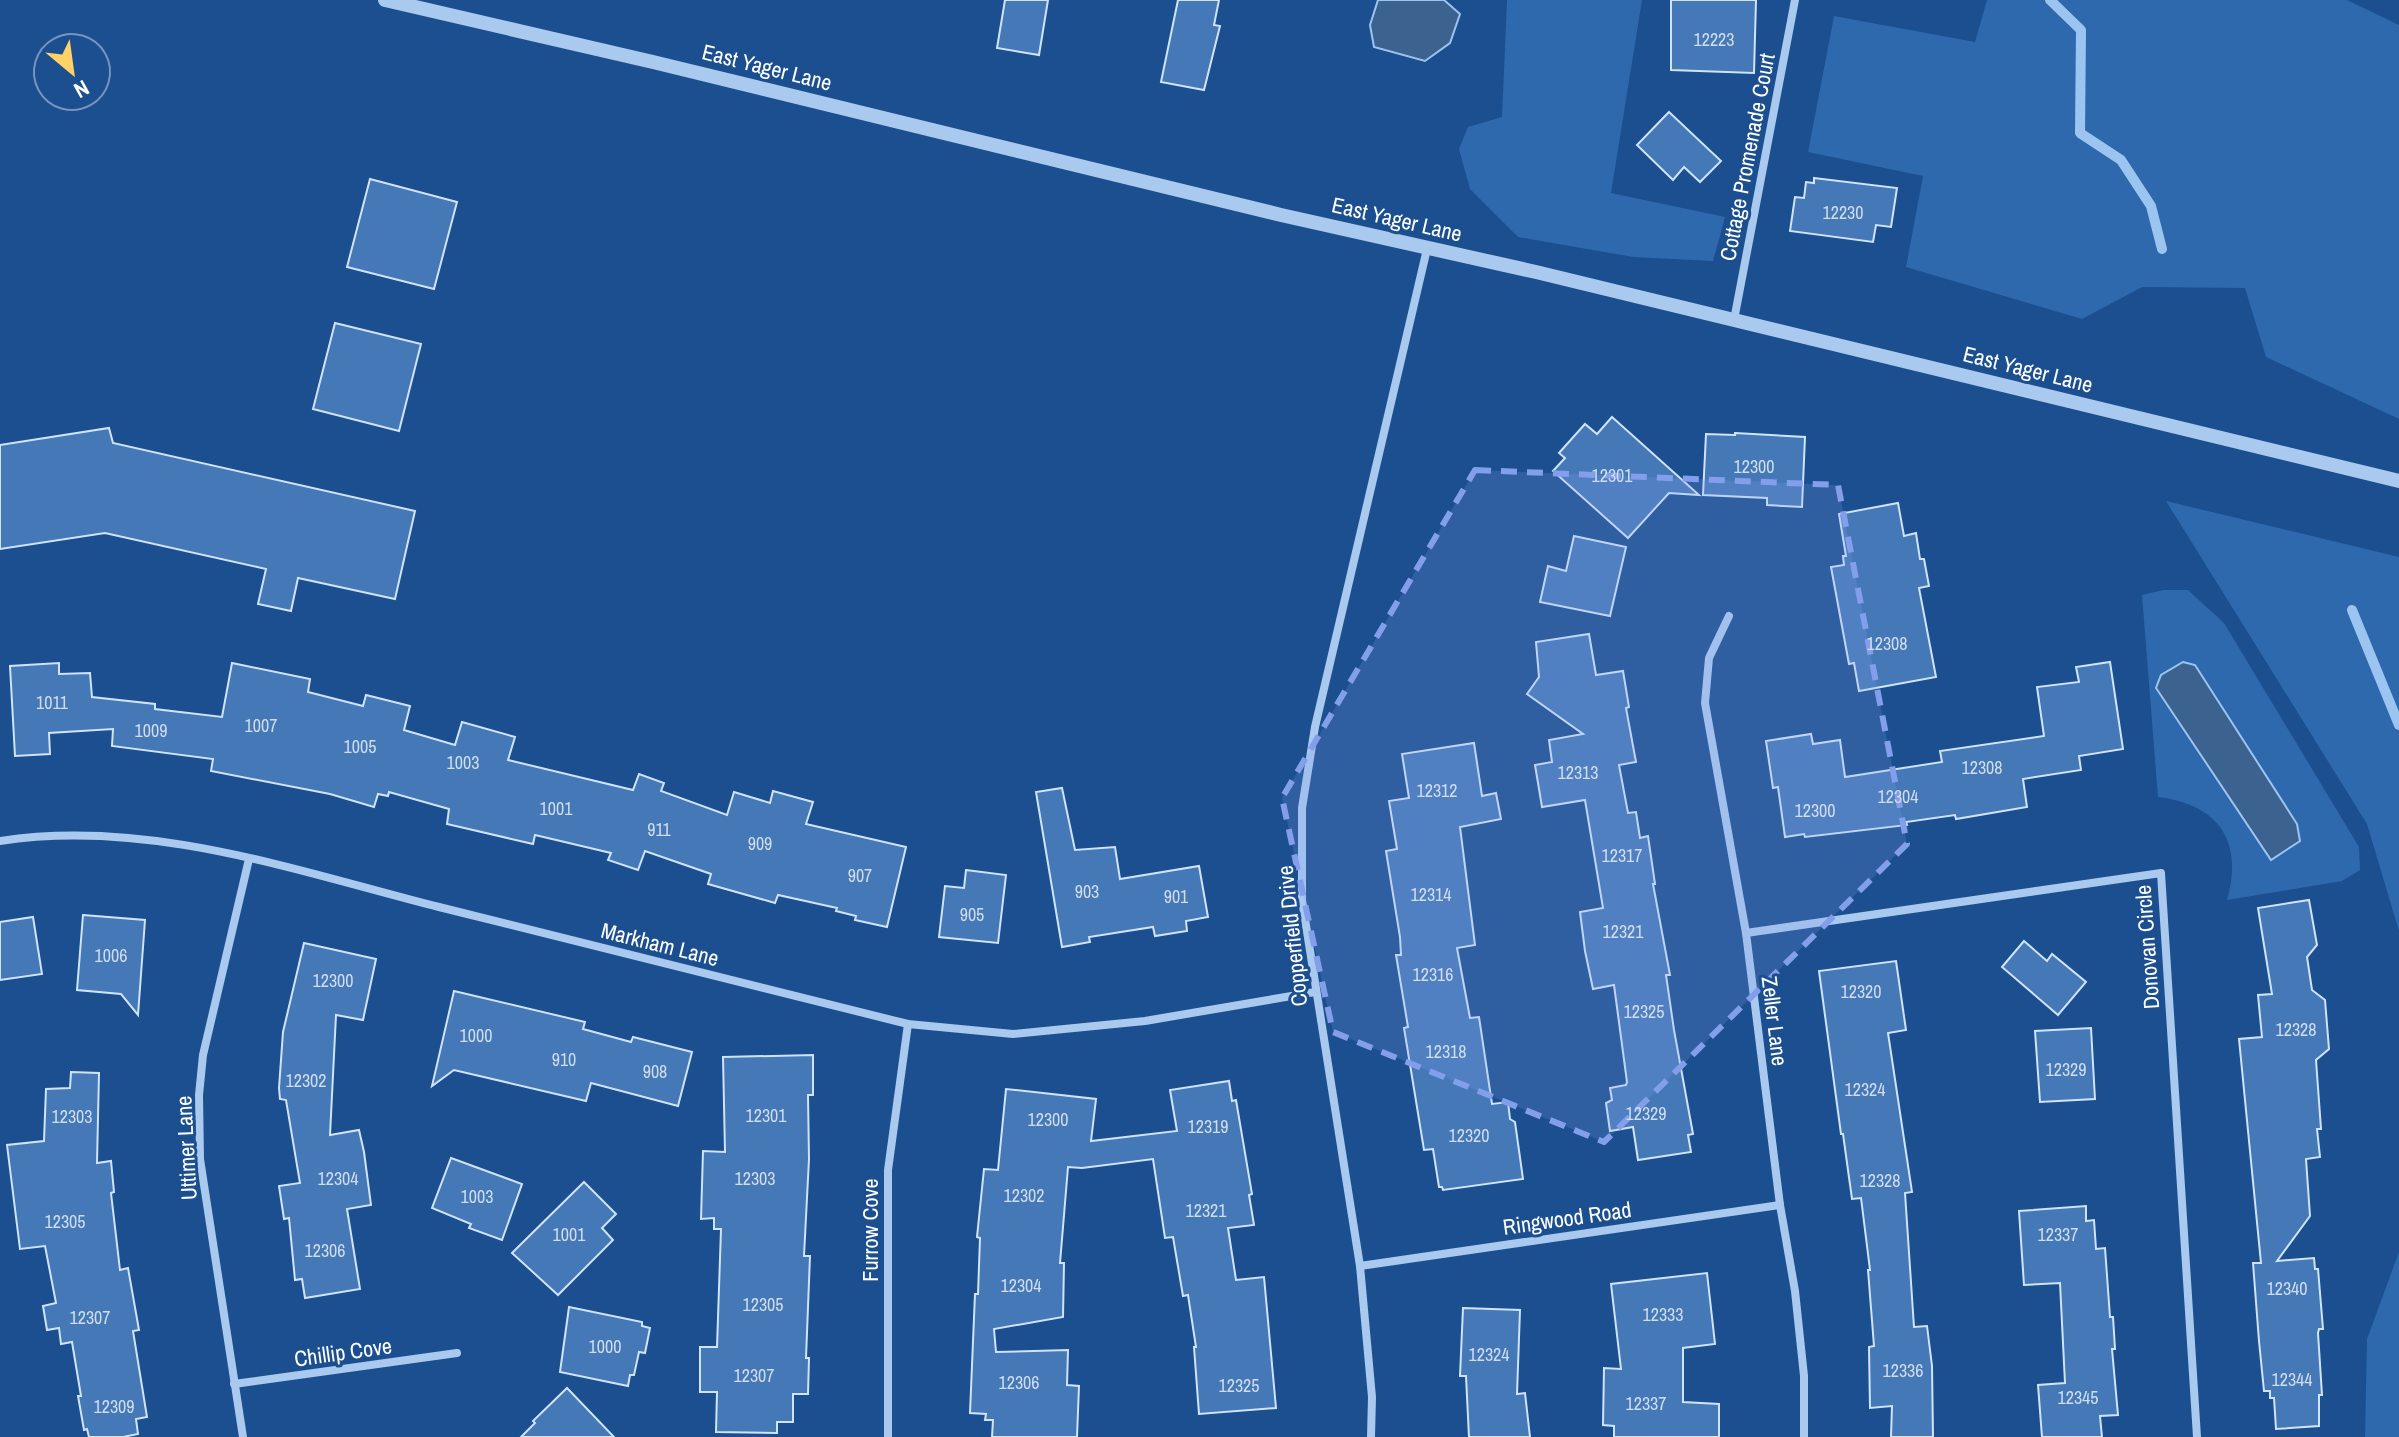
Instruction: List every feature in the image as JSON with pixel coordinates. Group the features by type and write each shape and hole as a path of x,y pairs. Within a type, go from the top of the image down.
{"street":[{"name":"East Yager Lane","path":"385,0 1427,249 1536,272 2399,481"},
{"name":"Cottage Promenade Court","path":"1734,320 1795,0"},
{"name":"Copperfield Drive","path":"1371,1437 1372,1397 1360,1266 1302,900 1302,808 1315,727 1427,249"},
{"name":"Zeller Lane","path":"1729,616 1709,658 1705,703 1746,933 1780,1205 1795,1291 1804,1376 1804,1437"},
{"name":"Markham Lane","path":"0,841 74,835 132,837 249,859 908,1024 1013,1034 1145,1021 1315,992"},
{"name":"Uttimer Lane","path":"243,1437 200,1159 199,1095 203,1055 249,859"},
{"name":"Donovan Circle","path":"1746,933 2161,873 2197,1437"},
{"name":"Furrow Cove","path":"888,1437 888,1170 908,1024"},
{"name":"Ringwood Road","path":"1360,1266 1780,1205"},
{"name":"Chillip Cove","path":"234,1384 457,1353"}],"highlighted area":[{"path":"1475,470 1838,485 1907,844 1604,1142 1333,1032 1282,798"}],"shaded area":[{"path":"1378,0 1444,0 1460,14 1450,43 1425,61 1374,47 1370,25"},
{"path":"1507,0 1642,0 1611,193 1725,217 1713,261 1633,257 1518,237 1470,189 1459,149 1468,127 1502,117"},
{"path":"1987,0 2347,0 2399,25 2399,419 2266,357 2245,288 2142,287 2082,319 1906,267 1923,176 1808,152 1834,16 1975,42"},
{"path":"2166,501 2399,557 2399,931 2367,824"},
{"path":"2163,590 2188,590 2224,623 2359,847 2360,870 2342,881 2227,900 2232,860 2221,829 2211,817 2196,808 2158,797 2142,595"},
{"path":"2183,662 2195,665 2297,824 2300,841 2271,860 2156,688 2161,675"},
{"path":"2399,1252 2399,1437 2365,1437 2367,1339"}],"building":[{"path":"1005,0 1048,0 1039,55 997,48"},
{"path":"1178,0 1219,0 1214,25 1220,26 1204,90 1161,82"},
{"path":"1671,0 1756,0 1754,73 1671,70"},
{"path":"1669,112 1721,161 1700,182 1684,167 1673,180 1637,145"},
{"path":"1814,178 1897,188 1891,227 1876,225 1873,242 1790,231 1795,197 1804,198 1806,182 1814,183"},
{"path":"370,179 457,202 434,289 347,267"},
{"path":"335,323 421,344 399,431 313,409"},
{"path":"1612,417 1699,495 1669,493 1628,538 1553,471 1565,458 1559,453 1585,424 1597,434"},
{"path":"109,428 113,443 415,511 395,599 298,578 291,611 258,604 266,569 105,533 0,549 0,445"},
{"path":"1706,434 1805,437 1802,507 1767,505 1767,498 1703,495"},
{"path":"1898,503 1904,536 1916,533 1920,559 1924,559 1929,586 1919,588 1936,677 1859,691 1854,663 1849,664 1831,567 1844,565 1843,556 1846,556 1839,514"},
{"path":"1574,536 1626,547 1610,616 1540,602 1548,566 1566,571"},
{"path":"1589,634 1596,675 1623,671 1636,762 1619,765 1628,813 1636,812 1640,838 1648,836 1653,884 1670,975 1666,975 1674,1030 1693,1134 1688,1135 1691,1152 1638,1160 1633,1127 1610,1131 1606,1103 1612,1100 1610,1088 1626,1085 1627,1082 1614,985 1593,989 1585,951 1580,912 1603,908 1585,800 1542,807 1535,765 1552,762 1549,740 1583,734 1527,694 1539,677 1536,642"},
{"path":"2110,662 2123,749 2079,756 2081,770 2023,779 2027,807 1956,819 1955,815 1906,822 1907,825 1785,837 1778,787 1773,788 1766,741 1811,734 1813,744 1840,740 1845,777 1942,762 1940,751 2044,736 2037,687 2079,682 2076,667"},
{"path":"59,663 59,674 90,673 92,697 155,704 155,709 222,717 232,663 310,679 308,692 363,706 366,695 410,706 404,730 455,745 462,722 515,737 508,760 633,790 639,774 664,783 661,791 727,815 734,792 770,803 773,791 813,802 806,824 906,847 887,927 855,920 856,916 836,911 837,908 778,895 775,903 708,884 711,874 645,851 638,870 608,860 611,853 535,835 533,844 447,824 449,809 389,792 388,796 378,794 374,807 330,794 211,771 213,759 112,746 113,729 49,733 50,754 15,756 10,666"},
{"path":"1474,743 1482,796 1496,793 1501,819 1460,827 1475,945 1457,948 1470,1018 1479,1017 1492,1104 1508,1102 1510,1119 1515,1122 1523,1179 1443,1190 1439,1187 1433,1149 1424,1150 1404,1028 1408,1027 1396,955 1401,955 1400,937 1386,851 1397,849 1389,801 1409,798 1402,754"},
{"path":"1062,788 1075,850 1115,847 1120,879 1199,866 1208,917 1186,921 1187,931 1155,936 1153,927 1089,937 1090,942 1062,947 1036,792"},
{"path":"966,870 1006,875 998,943 939,937 945,886 964,888"},
{"path":"2309,900 2317,945 2307,957 2312,990 2325,1000 2329,1049 2316,1060 2320,1157 2306,1159 2310,1216 2277,1261 2314,1258 2315,1269 2318,1269 2323,1329 2319,1329 2318,1333 2322,1395 2319,1395 2319,1426 2276,1429 2274,1398 2270,1398 2270,1391 2264,1391 2259,1341 2253,1263 2261,1263 2239,1039 2262,1037 2258,995 2272,994 2258,908"},
{"path":"83,915 145,920 138,1015 121,994 77,990"},
{"path":"33,917 42,974 0,980 0,922"},
{"path":"2024,941 2047,961 2052,954 2086,982 2058,1015 2002,967"},
{"path":"304,943 376,959 363,1020 336,1015 330,1135 359,1130 364,1152 371,1205 347,1209 360,1289 305,1298 302,1279 295,1280 289,1218 284,1219 279,1186 300,1183 286,1100 280,1099 279,1088 283,1032"},
{"path":"1896,961 1906,1030 1888,1033 1912,1192 1905,1193 1914,1327 1927,1326 1932,1366 1933,1437 1891,1437 1892,1406 1870,1408 1869,1347 1874,1346 1870,1270 1861,1198 1852,1199 1819,971"},
{"path":"454,991 585,1022 583,1029 631,1042 633,1037 692,1052 678,1106 591,1083 586,1101 454,1070 432,1086"},
{"path":"2091,1028 2095,1099 2040,1102 2035,1031"},
{"path":"813,1055 813,1095 808,1095 809,1159 804,1256 810,1256 806,1358 809,1358 808,1394 793,1394 793,1422 777,1422 777,1433 716,1432 717,1392 700,1392 700,1347 717,1347 721,1229 714,1229 714,1218 701,1219 703,1151 725,1152 723,1057"},
{"path":"71,1072 99,1073 97,1163 111,1161 114,1192 111,1193 120,1270 128,1268 139,1330 133,1331 147,1417 136,1419 138,1434 123,1437 89,1437 87,1429 84,1430 72,1342 61,1344 59,1328 47,1330 43,1306 56,1303 45,1246 20,1249 7,1145 44,1141 46,1089 70,1088"},
{"path":"1229,1081 1232,1101 1236,1100 1252,1194 1249,1195 1254,1225 1228,1228 1236,1280 1264,1277 1276,1408 1199,1414 1196,1347 1188,1295 1183,1296 1173,1237 1165,1238 1153,1159 1068,1167 1060,1263 1064,1263 1063,1317 994,1329 996,1352 1068,1350 1067,1385 1079,1386 1077,1437 992,1437 993,1420 985,1420 986,1414 970,1413 975,1294 978,1294 980,1238 977,1237 984,1169 998,1170 1006,1089 1096,1099 1091,1141 1177,1131 1170,1090"},
{"path":"451,1158 522,1184 502,1240 469,1228 471,1224 432,1208"},
{"path":"584,1182 616,1214 602,1228 613,1240 558,1295 512,1253"},
{"path":"2086,1206 2086,1221 2094,1220 2096,1249 2105,1248 2110,1317 2113,1317 2115,1349 2112,1349 2118,1415 2100,1416 2102,1437 2042,1437 2038,1385 2065,1383 2060,1283 2024,1285 2019,1211"},
{"path":"1707,1273 1715,1344 1683,1348 1683,1402 1719,1404 1719,1437 1614,1437 1614,1426 1603,1425 1604,1368 1621,1369 1611,1284"},
{"path":"569,1307 642,1322 642,1326 650,1328 645,1353 639,1352 628,1386 560,1372"},
{"path":"1463,1308 1520,1310 1517,1394 1525,1393 1530,1437 1469,1437 1466,1376 1460,1376"},
{"path":"567,1388 614,1437 521,1437"}],"waterway":[{"path":"2050,0 2081,30 2080,133 2121,160 2151,206 2162,249"},
{"path":"2352,610 2399,725"}]}
